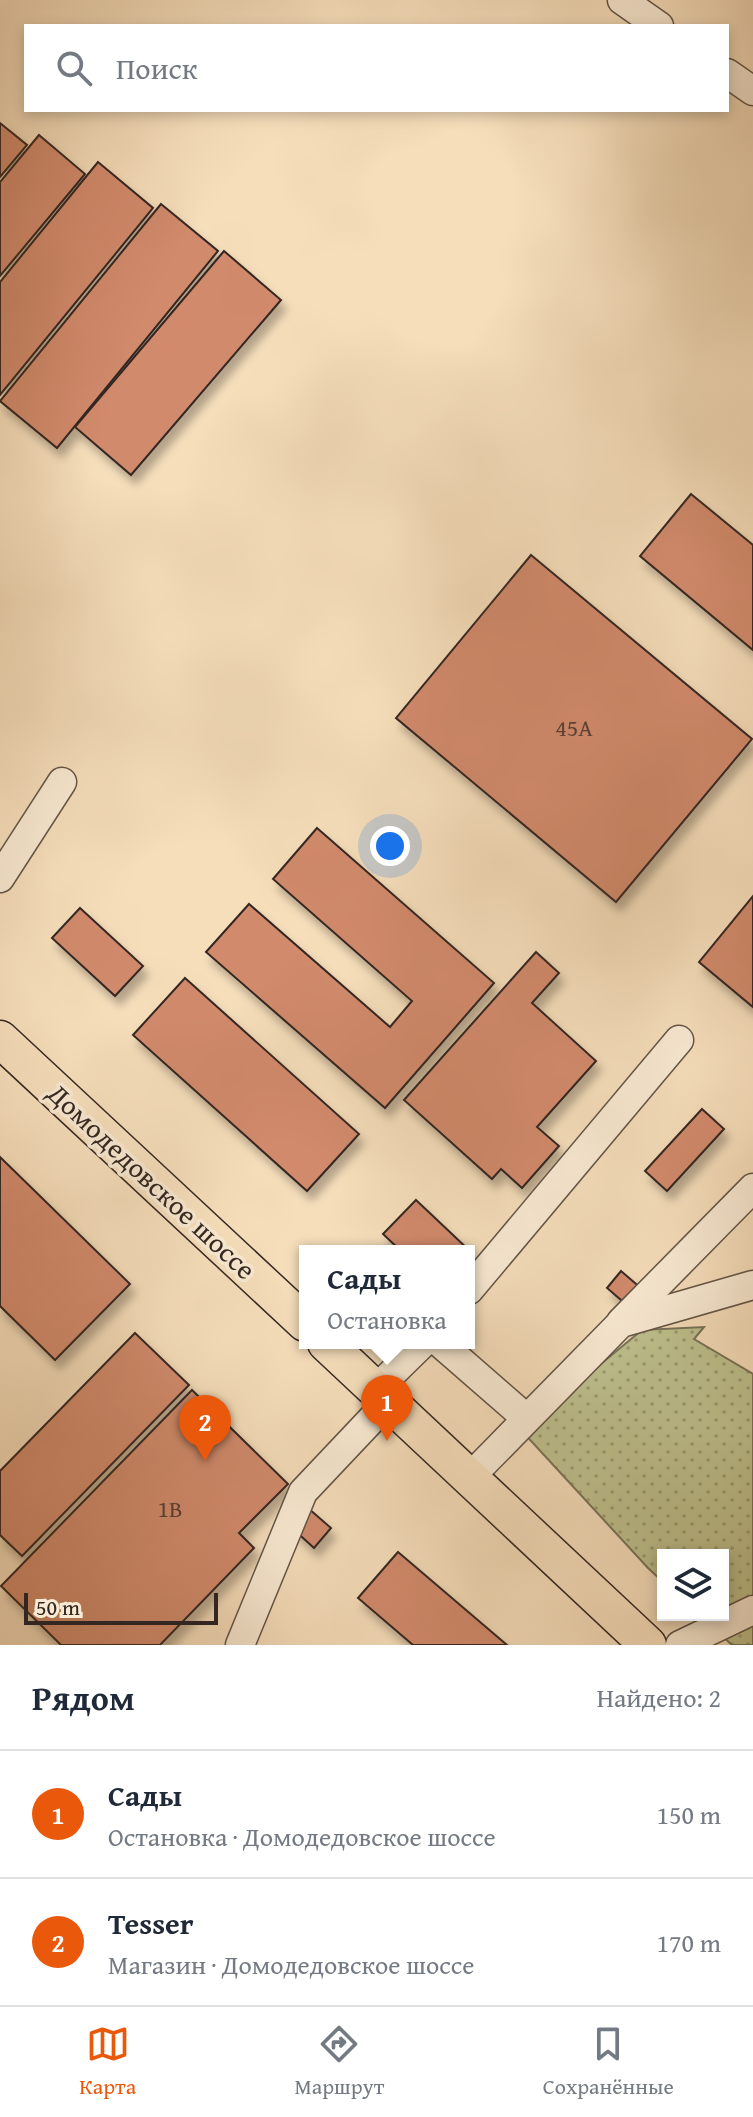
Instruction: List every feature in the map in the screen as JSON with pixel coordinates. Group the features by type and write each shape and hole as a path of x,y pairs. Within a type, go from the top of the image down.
{"main road":[{"name":"Домодедовское шоссе","path":"0,1039 299,1317"},
{"path":"332,1349 648,1645"}],"lane":[{"path":"622,0 656,24"},
{"path":"729,74 753,91"},
{"path":"0,878 62,782"},
{"path":"475,1283 679,1040"},
{"path":"470,1477 753,1188"},
{"path":"621,1323 753,1285"},
{"path":"240,1645 303,1492 418,1349"},
{"path":"447,1349 526,1418"},
{"path":"680,1645 753,1610"}],"green space":[{"path":"704,1327 694,1339 753,1374 753,1645 732,1645 706,1621 729,1621 729,1549 657,1549 657,1576 521,1430 642,1330"}],"building":[{"path":"0,123 27,145 0,177"},
{"path":"39,135 85,174 0,276 0,182"},
{"path":"98,162 153,208 0,395 0,282"},
{"path":"161,204 218,251 57,448 0,401"},
{"path":"224,251 281,300 131,475 75,427"},
{"path":"691,494 753,545 753,650 640,556"},
{"path":"531,555 752,739 616,902 396,718"},
{"path":"317,828 494,983 385,1108 206,952 249,904 390,1027 412,1001 273,879"},
{"path":"753,896 753,1007 699,962"},
{"path":"80,908 143,966 115,996 52,938"},
{"path":"536,952 559,973 532,1003 596,1061 537,1127 559,1146 522,1188 501,1169 492,1179 404,1100"},
{"path":"185,978 359,1134 307,1191 133,1035"},
{"path":"702,1109 724,1129 667,1191 645,1171"},
{"path":"0,1157 130,1284 55,1360 0,1306"},
{"path":"416,1200 464,1245 395,1245 383,1234"},
{"path":"621,1271 642,1289 628,1306 607,1288"},
{"path":"135,1333 189,1385 22,1556 0,1535 0,1471"},
{"path":"192,1390 288,1484 239,1533 254,1548 160,1645 61,1645 1,1586"},
{"path":"308,1508 331,1528 314,1548 291,1527"},
{"path":"398,1552 507,1645 413,1645 358,1598"}],"place":[{"name":"Сады","path":"387,1441"},
{"name":"Tesser","path":"205,1461"}]}
